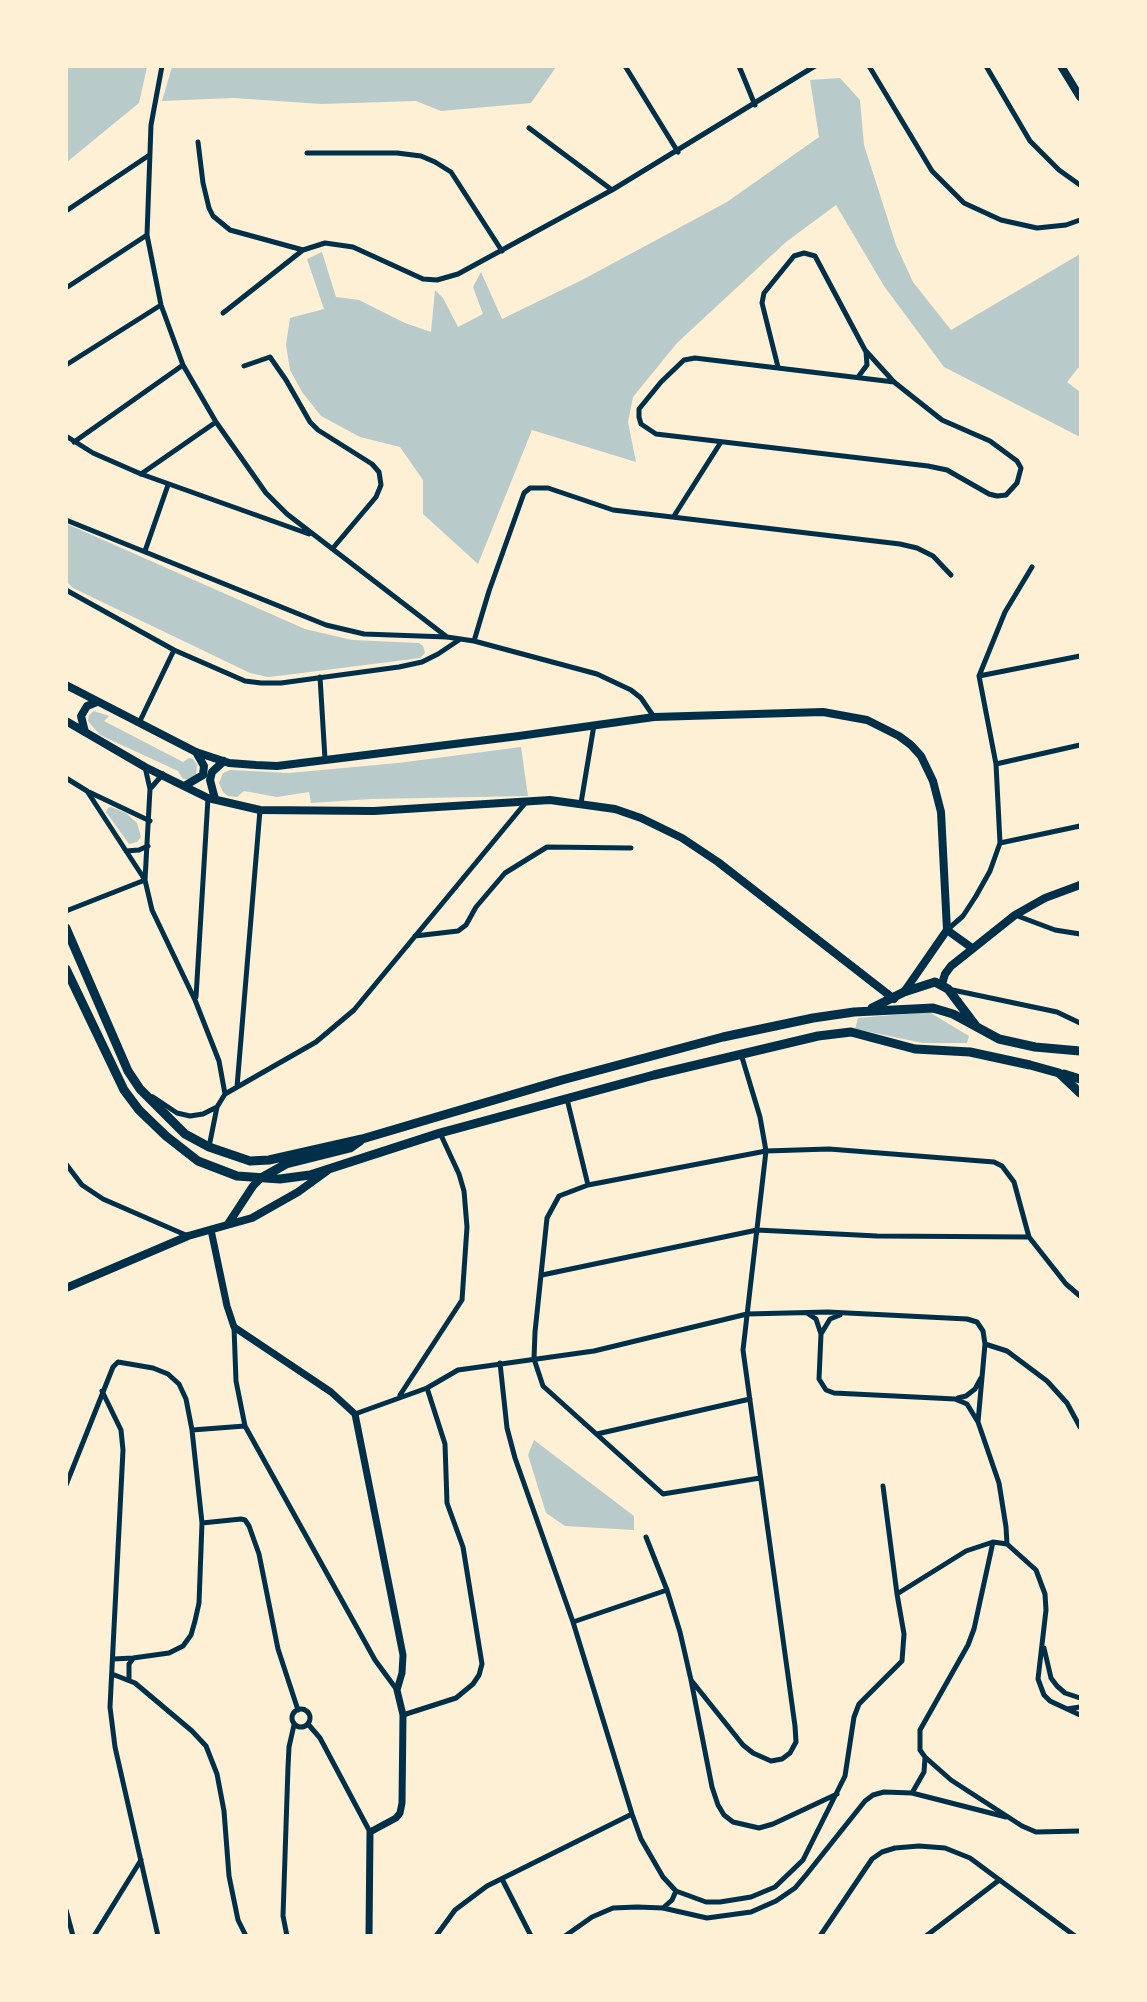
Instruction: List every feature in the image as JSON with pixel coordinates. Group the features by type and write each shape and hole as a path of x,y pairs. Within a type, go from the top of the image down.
{"main road":[{"path":"1061,66 1080,97"},
{"path":"66,685 195,752 225,761 277,766 654,717 823,712 867,720 899,736 921,756 939,802 947,930 904,992"},
{"path":"85,732 81,716 88,706 97,702"},
{"path":"66,721 145,766 212,799 260,810 374,811 550,800 615,809 682,838 774,904 894,999"},
{"path":"186,785 203,775 204,766 195,752"},
{"path":"212,799 212,772 225,761"},
{"path":"945,987 945,974 951,966 1015,915 1045,898 1080,885"},
{"path":"66,928 128,1070 140,1089 185,1133 209,1147 250,1161 269,1160 362,1139 562,1080 723,1037 813,1018 866,1011 933,1008 953,1014 999,1039 1078,1051"},
{"path":"947,930 972,948"},
{"path":"67,969 124,1090 139,1110 166,1136 198,1161 237,1176 261,1178 327,1171"},
{"path":"866,1011 930,982 945,987 979,1030"},
{"path":"66,1288 188,1237 252,1218 298,1192 327,1171 361,1157 567,1099 818,1036 851,1032 915,1049 970,1052 1007,1059 1080,1079"},
{"path":"1059,1073 1080,1093"},
{"path":"228,1224 261,1178 286,1164 350,1148 362,1139"}],"street":[{"path":"162,66 148,156 147,235 161,305 183,365 216,422 266,493 314,536 447,638"},
{"path":"625,66 678,152"},
{"path":"739,66 755,105"},
{"path":"223,313 303,250 325,243 353,247 414,276 437,281 458,274 678,152 815,66"},
{"path":"869,66 925,162 964,203 1001,220 1037,228 1066,225 1080,220"},
{"path":"986,66 1030,141 1059,170 1080,185"},
{"path":"529,128 612,190"},
{"path":"198,142 204,192 213,216 230,230 303,250"},
{"path":"307,153 397,153 421,156 435,162 451,172 502,251"},
{"path":"66,211 148,156"},
{"path":"66,288 147,235"},
{"path":"778,367 762,303 764,293 794,256 804,253 815,256 865,350 894,382 942,420 990,441 1017,461 1021,468 1012,489 1006,495 997,496 947,470 928,466 656,434 641,424 639,409 661,382 684,360 695,358 894,382"},
{"path":"66,365 161,305"},
{"path":"858,377 867,365 865,350"},
{"path":"244,366 270,357 310,422 318,430 372,464 379,472 381,485 376,497 333,548"},
{"path":"74,442 183,365"},
{"path":"141,474 216,422"},
{"path":"66,436 141,474 314,536"},
{"path":"674,516 721,442"},
{"path":"145,551 169,485"},
{"path":"474,641 524,493 530,488 548,488 613,510 900,544 933,556 951,575"},
{"path":"66,520 326,625 364,634 474,641 597,674 631,690 641,698 654,717"},
{"path":"947,930 963,916 976,896 990,871 1000,843 996,764 979,676 1005,612 1032,567"},
{"path":"66,590 174,650 245,681 281,683 422,662 459,640"},
{"path":"139,723 174,650"},
{"path":"979,676 1080,656"},
{"path":"320,677 325,759"},
{"path":"581,803 594,725"},
{"path":"996,764 1080,745"},
{"path":"145,766 150,789 145,880 152,910 195,1000 219,1060 225,1094"},
{"path":"150,789 163,774"},
{"path":"66,778 150,821"},
{"path":"87,791 145,880"},
{"path":"195,1000 212,799"},
{"path":"209,1147 217,1107 225,1094 316,1042 340,1024 527,801"},
{"path":"237,1087 260,810"},
{"path":"1000,843 1080,825"},
{"path":"126,851 148,846"},
{"path":"415,936 458,931 466,925 476,907 505,873 547,847 631,848"},
{"path":"66,911 145,880"},
{"path":"1015,915 1055,930 1080,933"},
{"path":"945,987 1057,1012 1080,1023"},
{"path":"691,1680 743,1745 753,1753 771,1761 782,1759 790,1753 796,1742 795,1726 743,1349 766,1151 760,1117 741,1054"},
{"path":"140,1089 177,1112 190,1116 203,1114 217,1107"},
{"path":"567,1099 588,1185"},
{"path":"400,1395 463,1300 467,1227 464,1191 440,1133"},
{"path":"760,1478 663,1494 543,1386 534,1359 547,1218 550,1208 559,1196 588,1185 766,1151 829,1149 993,1162 1002,1166 1014,1182 1030,1237 1066,1284 1080,1296"},
{"path":"66,1164 82,1185 103,1199 188,1237"},
{"path":"211,1230 234,1327 236,1381 246,1426 375,1660 397,1689 403,1715 400,1813 392,1822 370,1832"},
{"path":"542,1276 757,1230 877,1236 1030,1237"},
{"path":"355,1413 400,1395 427,1388 458,1370 594,1351 747,1314 805,1312 967,1319 976,1322 983,1331 985,1344 978,1422"},
{"path":"805,1312 816,1319 821,1334 819,1379 826,1390 834,1393 955,1399 966,1396 975,1389 983,1374"},
{"path":"821,1334 830,1319 844,1313"},
{"path":"234,1327 331,1392 355,1413 403,1655 402,1673 397,1689"},
{"path":"985,1344 1007,1351 1047,1381 1067,1403 1080,1427"},
{"path":"66,1485 108,1374 118,1363 153,1368 168,1374 179,1384 186,1399 192,1430 202,1523 199,1602 191,1635 183,1646 169,1653 113,1659"},
{"path":"500,1363 507,1428 515,1458 573,1622 641,1839 663,1877 676,1891 706,1902 751,1897 775,1887 803,1860 845,1776 854,1717 859,1704 902,1661 904,1634 883,1486"},
{"path":"403,1715 456,1698 473,1684 482,1664 463,1548 447,1503 445,1444 427,1388"},
{"path":"102,1391 121,1430 124,1450 110,1707 115,1747 158,1936"},
{"path":"597,1434 750,1399"},
{"path":"955,1399 967,1405 978,1422 999,1483 1007,1544"},
{"path":"192,1430 246,1426"},
{"path":"202,1523 245,1520 259,1554 278,1649 298,1710"},
{"path":"646,1537 667,1590 691,1680 712,1787 724,1815 733,1822 759,1828 837,1794"},
{"path":"993,1542 980,1609 971,1637 920,1730 920,1750 951,1780 1006,1817 1036,1832 1080,1830"},
{"path":"897,1594 966,1551 993,1542 1007,1544 1036,1570 1045,1594 1046,1610 1038,1679 1040,1687 1050,1701 1080,1715"},
{"path":"573,1622 667,1590"},
{"path":"1042,1641 1048,1668 1057,1686 1065,1693 1080,1698"},
{"path":"129,1679 129,1664 133,1658"},
{"path":"112,1674 129,1679 192,1731 206,1746 218,1774 229,1876 238,1920 246,1936"},
{"path":"1067,1709 1080,1707"},
{"path":"287,1936 284,1916 289,1747 294,1725 292,1715 298,1710 308,1714 308,1724 320,1738 370,1832 369,1936"},
{"path":"294,1725 304,1727 308,1724"},
{"path":"912,1793 924,1772 925,1757"},
{"path":"565,1936 592,1917 613,1908 663,1909 707,1919 751,1912 776,1901 795,1888 865,1801 884,1792 912,1793 1006,1817"},
{"path":"436,1936 461,1905 487,1885 632,1814"},
{"path":"820,1936 872,1859 895,1848 919,1846 945,1848 970,1858 1075,1936"},
{"path":"94,1936 141,1860"},
{"path":"803,1860 814,1866"},
{"path":"502,1879 531,1936"},
{"path":"926,1936 998,1881"},
{"path":"663,1909 676,1891"},
{"path":"66,1910 73,1936"}],"shaded area":[{"path":"67,66 147,67 139,103 67,162"},
{"path":"172,66 556,67 531,103 441,111 416,101 321,104 234,98 162,101"},
{"path":"840,78 860,100 864,145 896,245 913,282 951,330 1080,254 1080,368 1067,382 1080,392 1080,437 944,367 884,286 836,205 786,242 677,343 633,397 628,422 636,462 532,430 478,564 423,514 423,480 400,447 360,437 321,416 302,392 290,370 286,345 290,318 324,309 307,259 322,252 336,297 359,300 405,323 431,332 435,290 443,298 458,327 483,314 473,287 481,272 502,319 582,280 727,202 819,137 810,80"},
{"path":"67,524 305,629 352,640 419,643 425,653 420,658 286,675 268,677 250,673 73,588 67,582"},
{"path":"94,711 109,716 104,721 183,762 189,758 193,759 197,765 196,775 183,779 178,771 100,735 88,721 89,715"},
{"path":"521,747 528,796 311,803 309,792 277,797 244,791 237,797 228,796 219,783 223,773 230,770 289,773 398,763"},
{"path":"111,807 126,813 137,823 141,837 137,842 129,844 106,812"},
{"path":"929,1012 969,1036 967,1043 923,1043 855,1029 858,1018"},
{"path":"534,1440 634,1516 634,1530 565,1526 546,1513 528,1455"}]}
